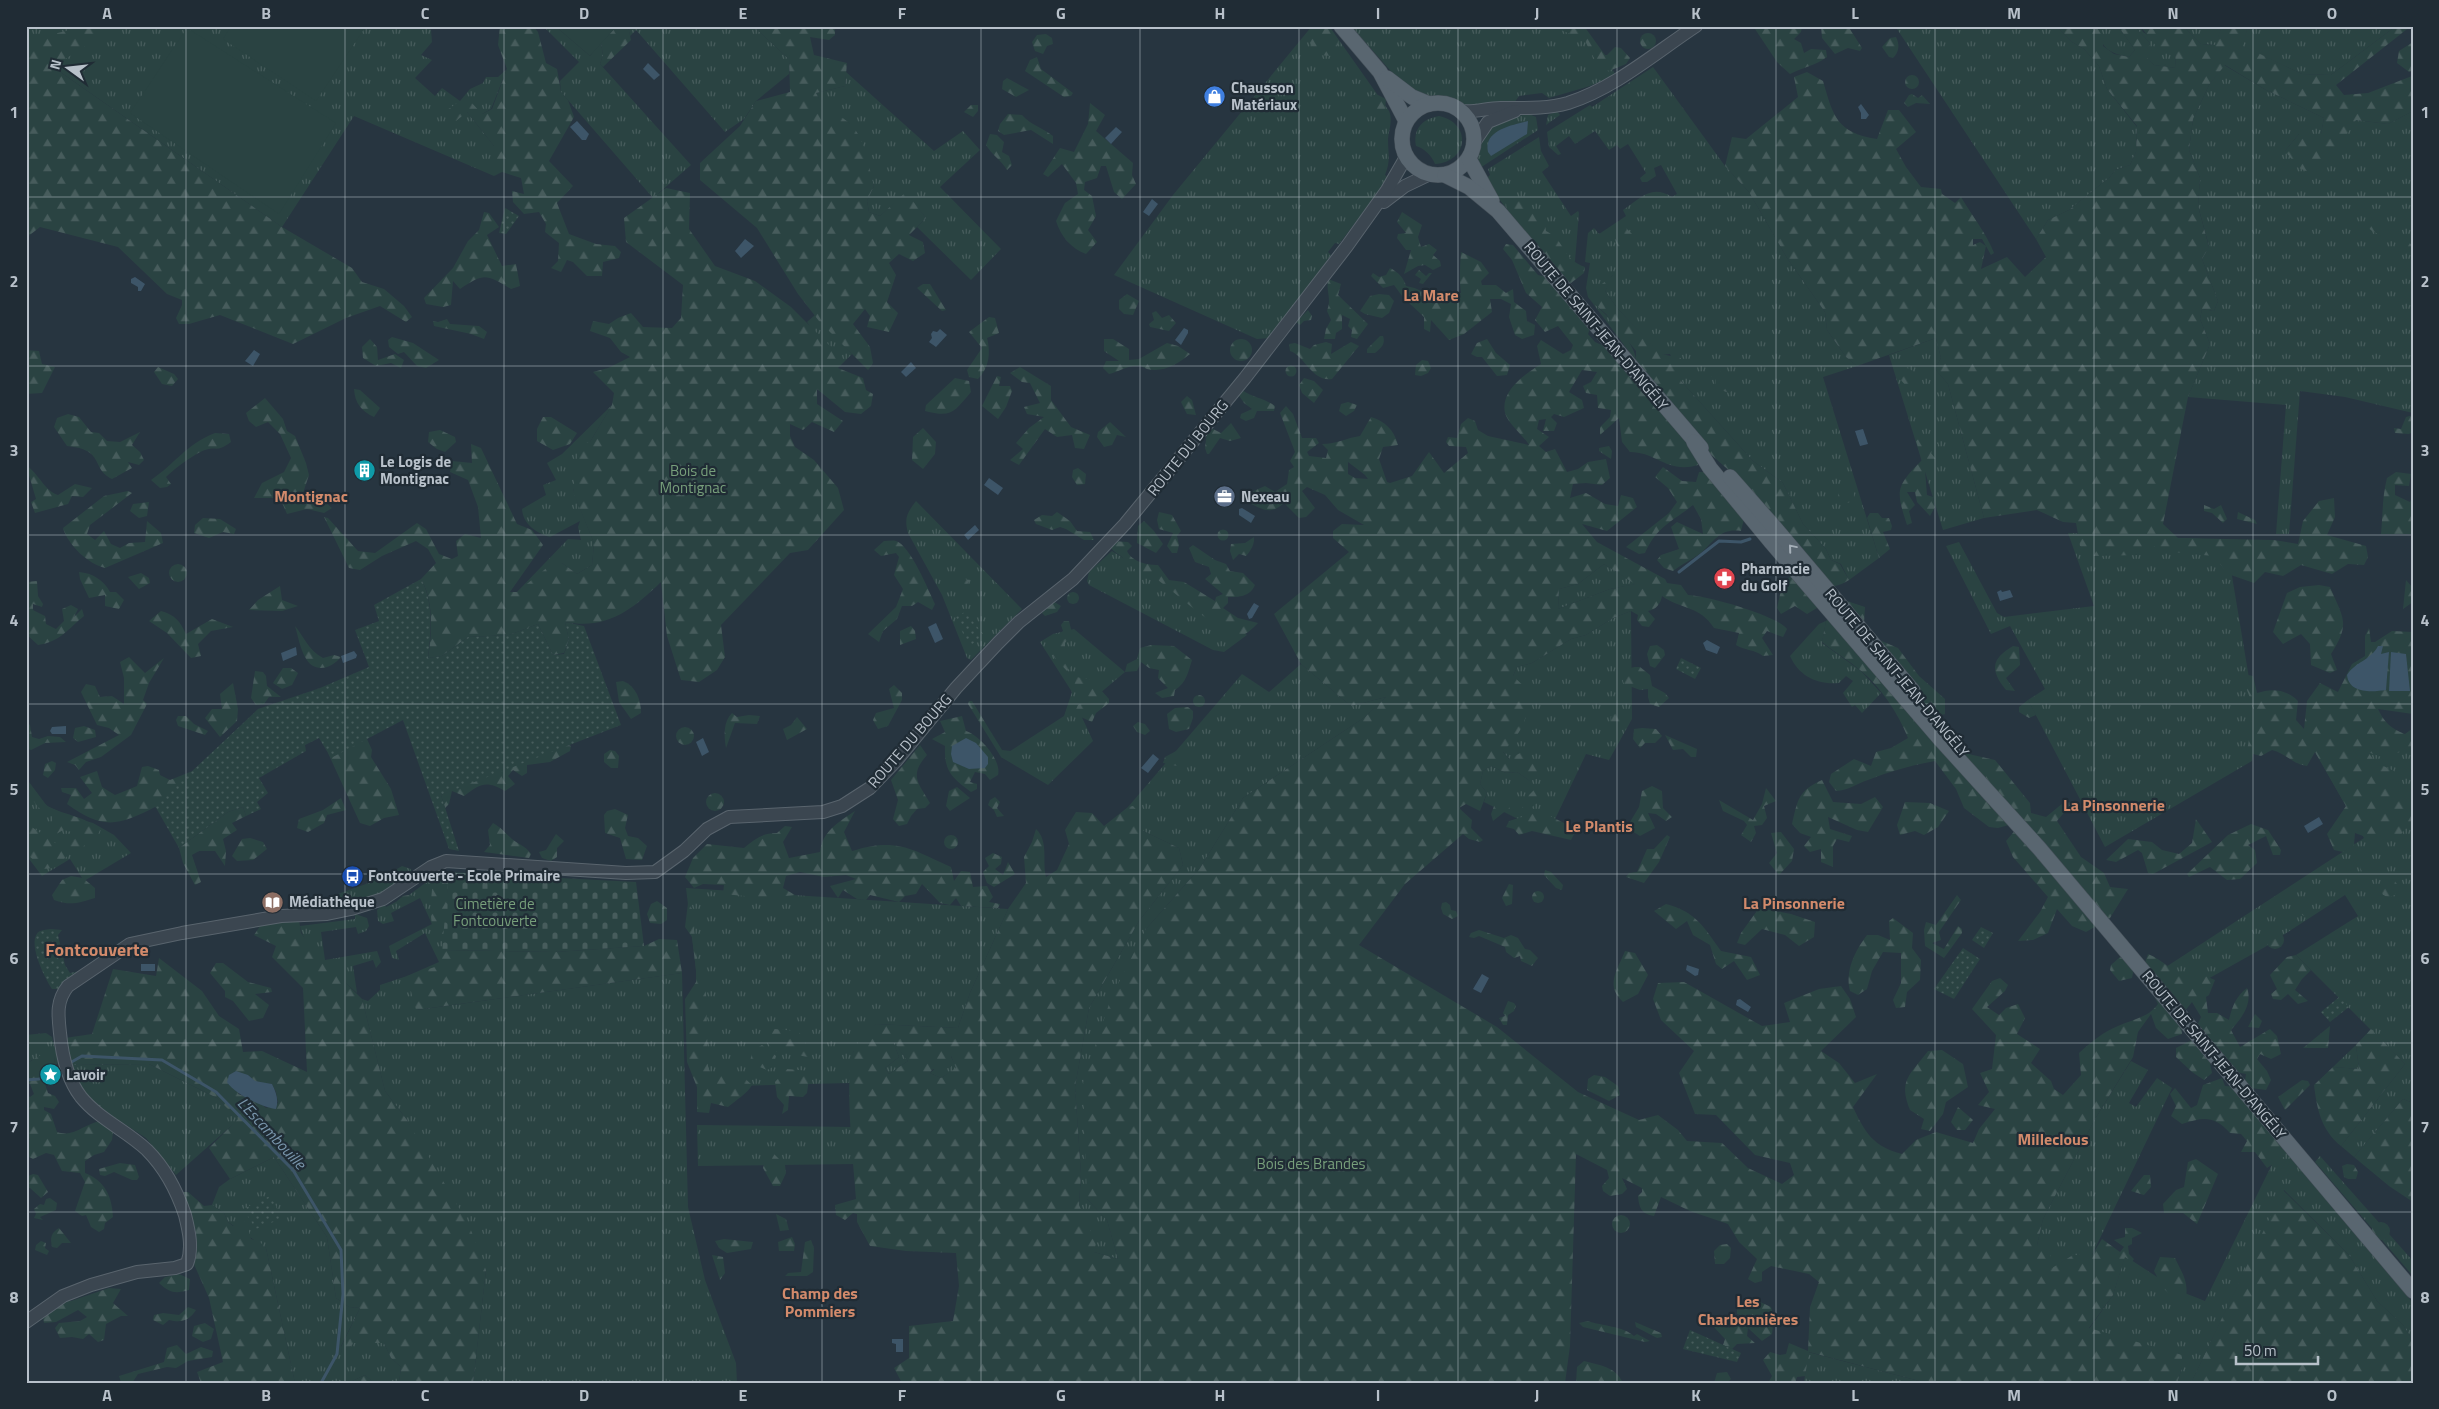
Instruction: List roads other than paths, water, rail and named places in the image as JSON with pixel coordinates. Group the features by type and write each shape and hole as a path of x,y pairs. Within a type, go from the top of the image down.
{"main road":[{"path":"1342,26 1380,72 1406,121"},
{"path":"1380,72 1412,97 1429,104"},
{"path":"1440,102 1452,105 1461,111 1471,125 1475,141 1469,159 1455,172 1445,175 1428,175 1419,171 1406,157 1402,145 1402,132 1406,121 1420,107 1440,102"},
{"name":"ROUTE DE SAINT-JEAN-D'ANGÉLY","path":"1469,159 1498,210 1694,442 1710,468 1771,542 1941,740 2014,820 2413,1291"},
{"name":"ROUTE DE SAINT-JEAN-D'ANGÉLY","path":"1445,175 1462,182 1498,210"}],"street":[{"path":"1461,111 1469,112 1503,108 1519,109 1566,104 1595,92 1696,26"},
{"path":"1475,141 1488,122 1519,109"},
{"name":"ROUTE DU BOURG","path":"26,1322 63,1296 91,1285 137,1272 175,1268 187,1264 191,1254 188,1227 180,1200 170,1180 147,1150 82,1098 67,1069 62,1054 58,1011 62,994 68,986 130,944 281,916 327,914 351,909 383,899 431,867 446,861 626,873 655,872 684,851 712,826 729,817 823,812 856,799 870,788 896,761 956,688 998,643 1019,622 1073,579 1125,524 1245,378 1374,209 1406,157"},
{"name":"ROUTE DU BOURG","path":"1374,209 1404,186 1428,175"}],"water":[{"path":"648,63 660,75 654,80 643,69"},
{"path":"1861,104 1869,115 1866,119 1861,119 1858,107"},
{"path":"577,121 589,134 586,140 582,140 570,127"},
{"path":"1528,121 1527,134 1491,156 1488,152 1490,138 1500,130"},
{"path":"1116,127 1122,132 1111,144 1105,138"},
{"path":"1152,199 1158,204 1149,216 1143,212"},
{"path":"745,239 754,246 741,258 735,251"},
{"path":"135,277 145,284 141,291 138,291 138,287 131,283 131,279"},
{"path":"1184,328 1188,330 1188,333 1181,345 1175,340"},
{"path":"940,329 947,335 936,347 929,342 933,331 937,332"},
{"path":"254,350 260,354 253,366 245,361"},
{"path":"911,362 916,368 906,377 901,372"},
{"path":"1863,429 1868,444 1860,446 1855,431"},
{"path":"989,478 1003,488 998,495 984,485"},
{"path":"1242,508 1255,516 1251,523 1239,515 1239,509"},
{"path":"975,525 979,530 968,540 964,535"},
{"path":"2001,590 2002,592 2010,590 2013,597 2000,601 1997,592"},
{"path":"1254,603 1259,606 1252,618 1249,619 1247,614"},
{"path":"936,623 943,639 935,643 928,627"},
{"path":"1707,640 1720,647 1717,654 1706,650 1703,643"},
{"path":"2378,646 2383,646 2381,654 2389,652 2386,690 2368,691 2357,689 2352,686 2347,675 2354,667 2371,655"},
{"path":"296,647 297,655 283,661 281,653"},
{"path":"354,651 357,655 356,658 343,663 341,656"},
{"path":"2391,652 2406,654 2410,691 2389,691"},
{"path":"66,726 66,734 52,734 50,731 52,727"},
{"path":"703,738 709,752 702,756 696,742"},
{"path":"966,738 976,743 988,757 988,764 985,768 969,769 953,762 952,746"},
{"path":"1153,754 1159,759 1148,773 1141,768"},
{"path":"2319,817 2323,824 2308,833 2304,826"},
{"path":"141,964 155,964 155,971 141,971"},
{"path":"1687,965 1699,969 1698,975 1695,976 1686,970"},
{"path":"1482,974 1489,978 1481,993 1473,989"},
{"path":"1740,999 1751,1007 1748,1012 1736,1005 1737,1000"},
{"path":"236,1071 248,1075 255,1081 272,1084 277,1096 276,1109 250,1100 231,1087 227,1082 229,1075"},
{"path":"892,1339 903,1339 903,1352 896,1352 896,1344 892,1343"}],"waterway":[{"path":"1679,572 1719,541 1741,542 1750,539"},
{"name":"L'Escambouille","path":"68,1064 82,1056 162,1060 216,1092 293,1170 341,1250 343,1294 337,1354 321,1383"},
{"name":"L'Escambouille","path":"26,1080 39,1079 62,1067"}],"place":[{"name":"Chausson Matériaux","path":"1215,97"},
{"name":"Le Logis de Montignac","path":"364,471"},
{"name":"Nexeau","path":"1225,497"},
{"name":"Pharmacie du Golf","path":"1725,578"},
{"name":"Fontcouverte - Ecole Primaire","path":"352,876"},
{"name":"Médiathèque","path":"273,902"},
{"name":"Lavoir","path":"50,1075"}],"district":[{"name":"La Mare","path":"1431,295"},
{"name":"Montignac","path":"311,496"},
{"name":"La Pinsonnerie","path":"2114,805"},
{"name":"Le Plantis","path":"1599,826"},
{"name":"La Pinsonnerie","path":"1794,903"},
{"name":"Fontcouverte","path":"97,950"},
{"name":"Milleclous","path":"2053,1139"},
{"name":"Champ des Pommiers","path":"820,1302"},
{"name":"Les Charbonnières","path":"1748,1310"}],"park label":[{"name":"Bois de Montignac","path":"693,480"},
{"name":"Cimetière de Fontcouverte","path":"495,912"},
{"name":"Bois des Brandes","path":"1311,1164"}]}
